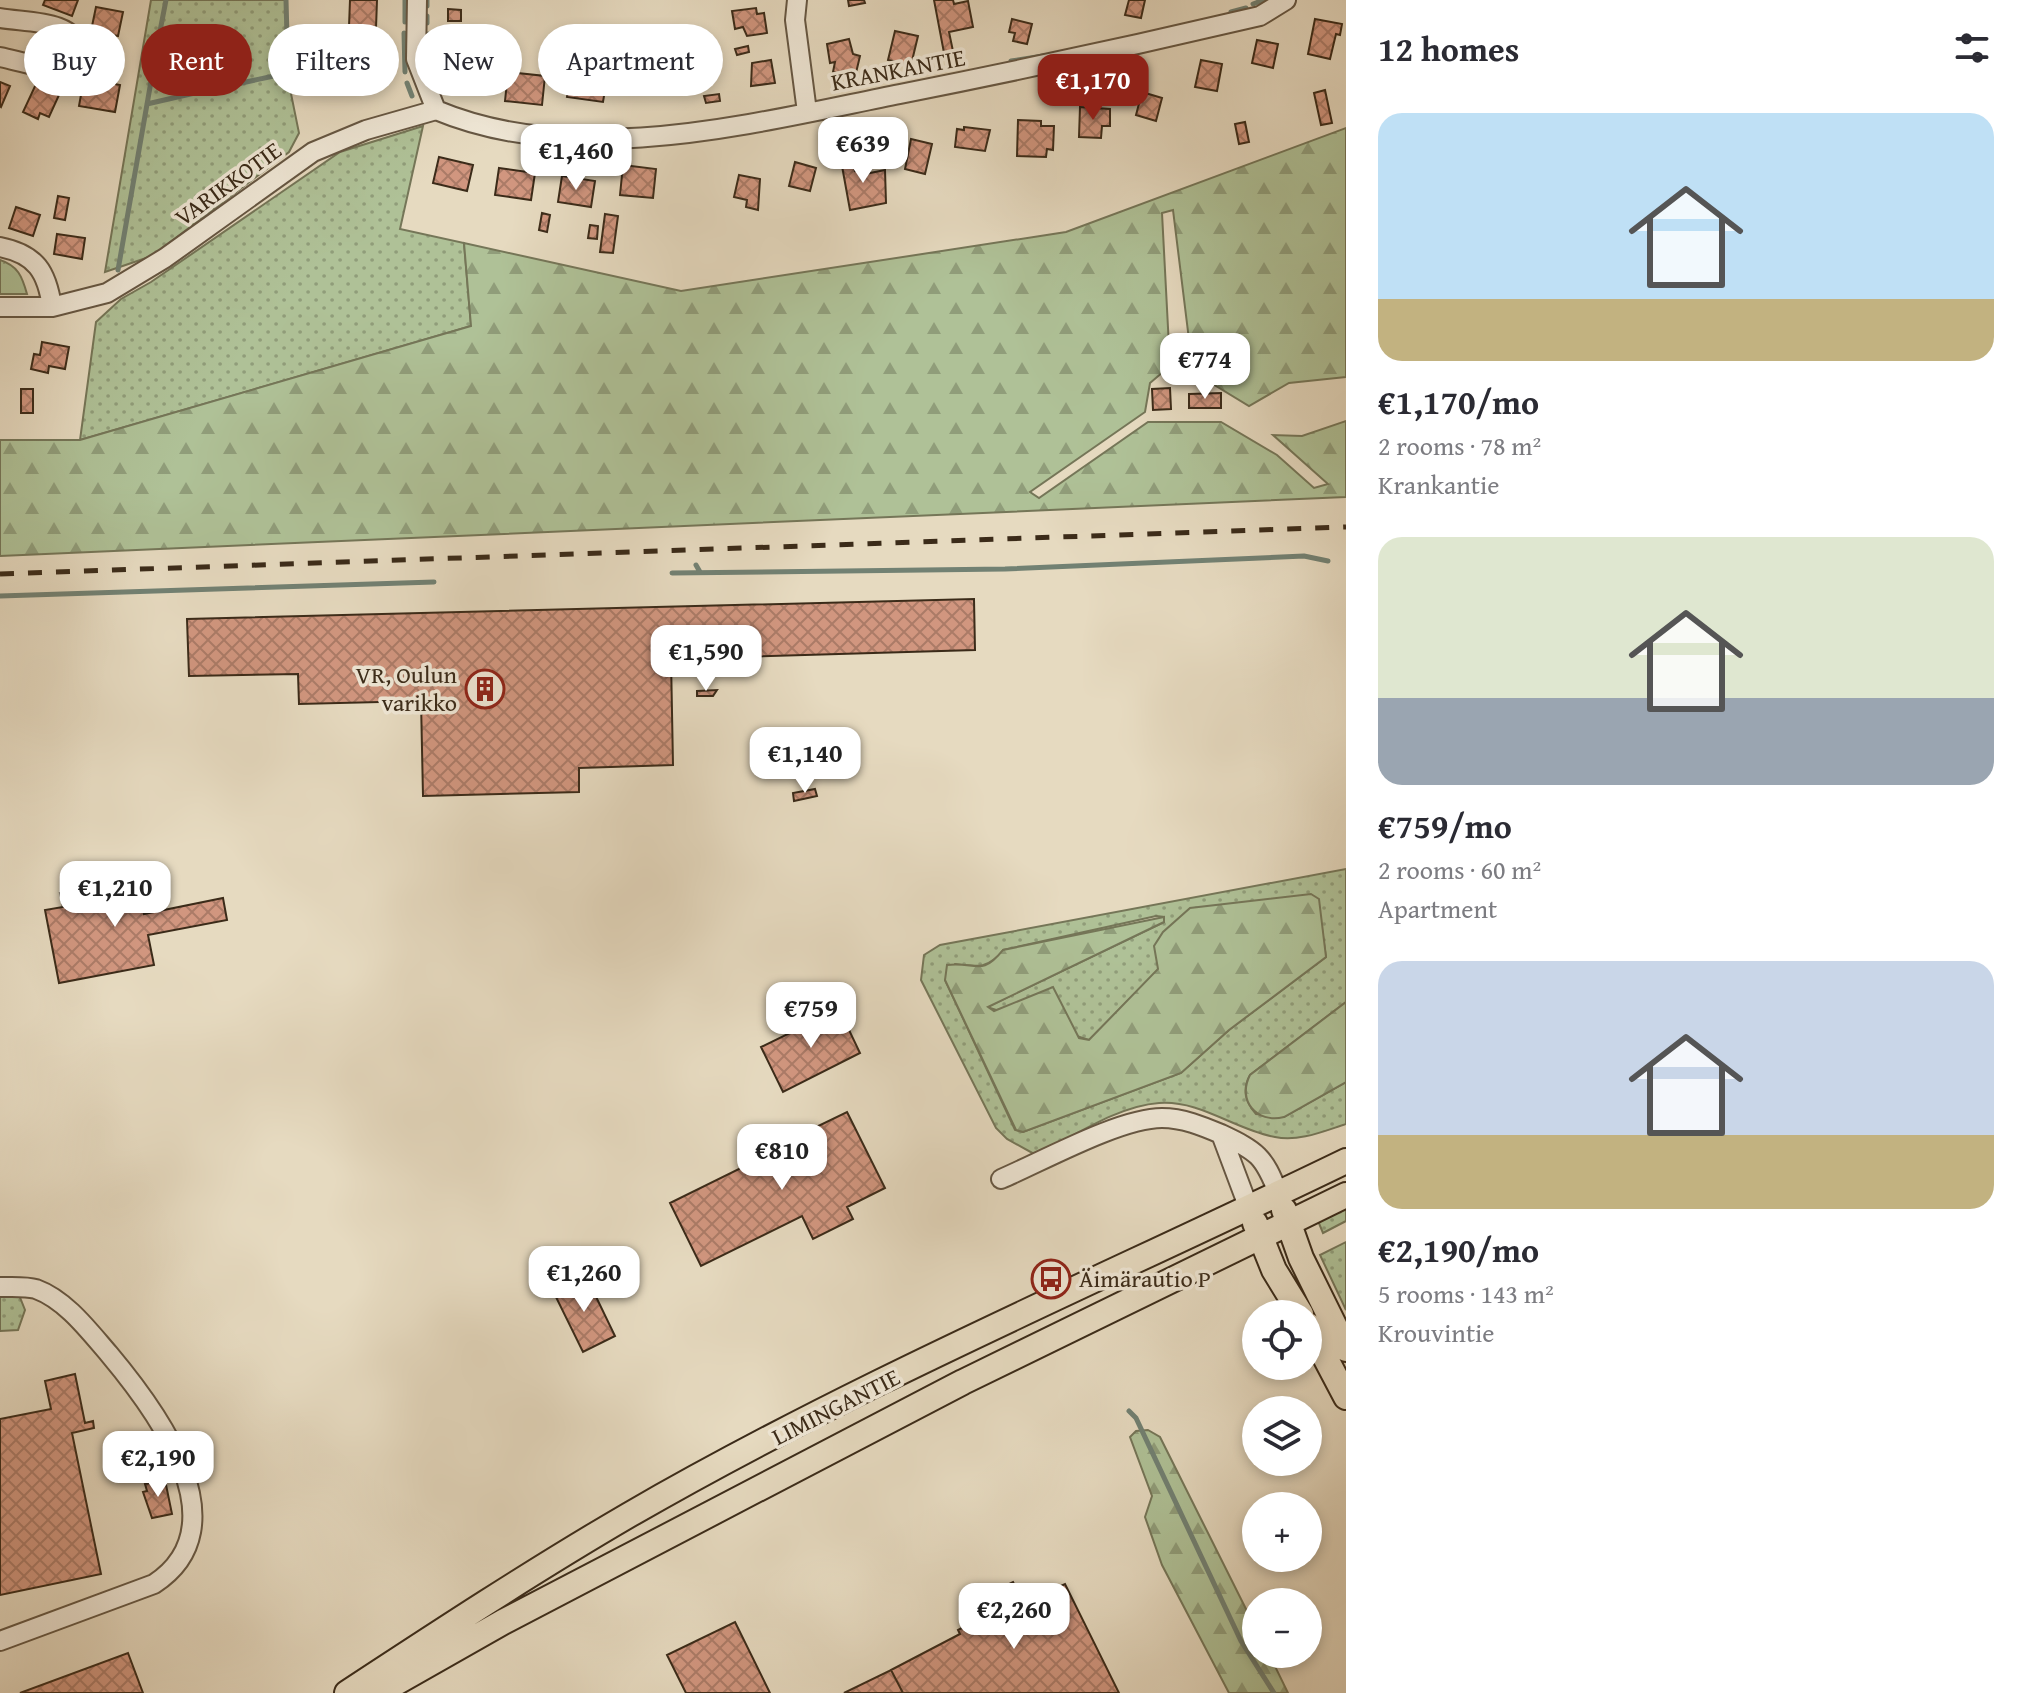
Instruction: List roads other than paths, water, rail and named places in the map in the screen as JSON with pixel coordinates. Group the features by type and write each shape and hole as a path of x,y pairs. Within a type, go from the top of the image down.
{"main road":[{"name":"LIMINGANTIE","path":"347,1693 491,1598 630,1514 965,1342 1346,1161"},
{"path":"1278,1193 1301,1258 1346,1349"},
{"name":"LIMINGANTIE","path":"378,1693 503,1622 963,1382 1346,1195"},
{"path":"1248,1206 1274,1270 1292,1300"},
{"path":"1322,1352 1346,1397"}],"street":[{"path":"417,0 416,59 436,110"},
{"path":"797,0 795,20 807,112"},
{"name":"KRANKANTIE","path":"436,110 465,123 522,132 599,139 682,135 1081,59 1260,16 1286,0"},
{"path":"0,18 69,29 79,39 83,52 78,62 63,69 0,57"},
{"name":"VARIKKOTIE","path":"0,307 52,307 107,293 165,258 313,152 366,130 436,110"},
{"path":"0,247 20,251 48,278 52,307"},
{"path":"1001,1179 1141,1120 1163,1118 1188,1122 1243,1144 1267,1163 1278,1193"},
{"path":"1221,1134 1248,1206"},
{"path":"0,1287 36,1289 66,1308 142,1394 172,1442 189,1490 192,1528 178,1562 154,1584 0,1641"}],"waterway":[{"path":"161,24 166,0"},
{"path":"252,81 288,73 286,0"},
{"path":"405,0 405,22"},
{"path":"427,0 427,6"},
{"path":"1253,4 1264,0"},
{"path":"1231,12 1246,8"},
{"path":"427,16 427,23"},
{"path":"404,33 405,72"},
{"path":"1011,61 1043,56"},
{"path":"407,83 412,96"},
{"path":"118,270 148,96"},
{"path":"147,104 182,96"},
{"path":"672,573 1005,569 1304,556 1328,561"},
{"path":"696,565 700,572"},
{"path":"0,596 434,582"},
{"path":"1129,1411 1136,1418 1241,1641 1274,1693"}],"railway":[{"path":"0,574 1346,527"}],"place":[{"name":"VR, Oulun varikko","path":"485,689"},
{"name":"Äimärautio P","path":"1051,1279"}]}
